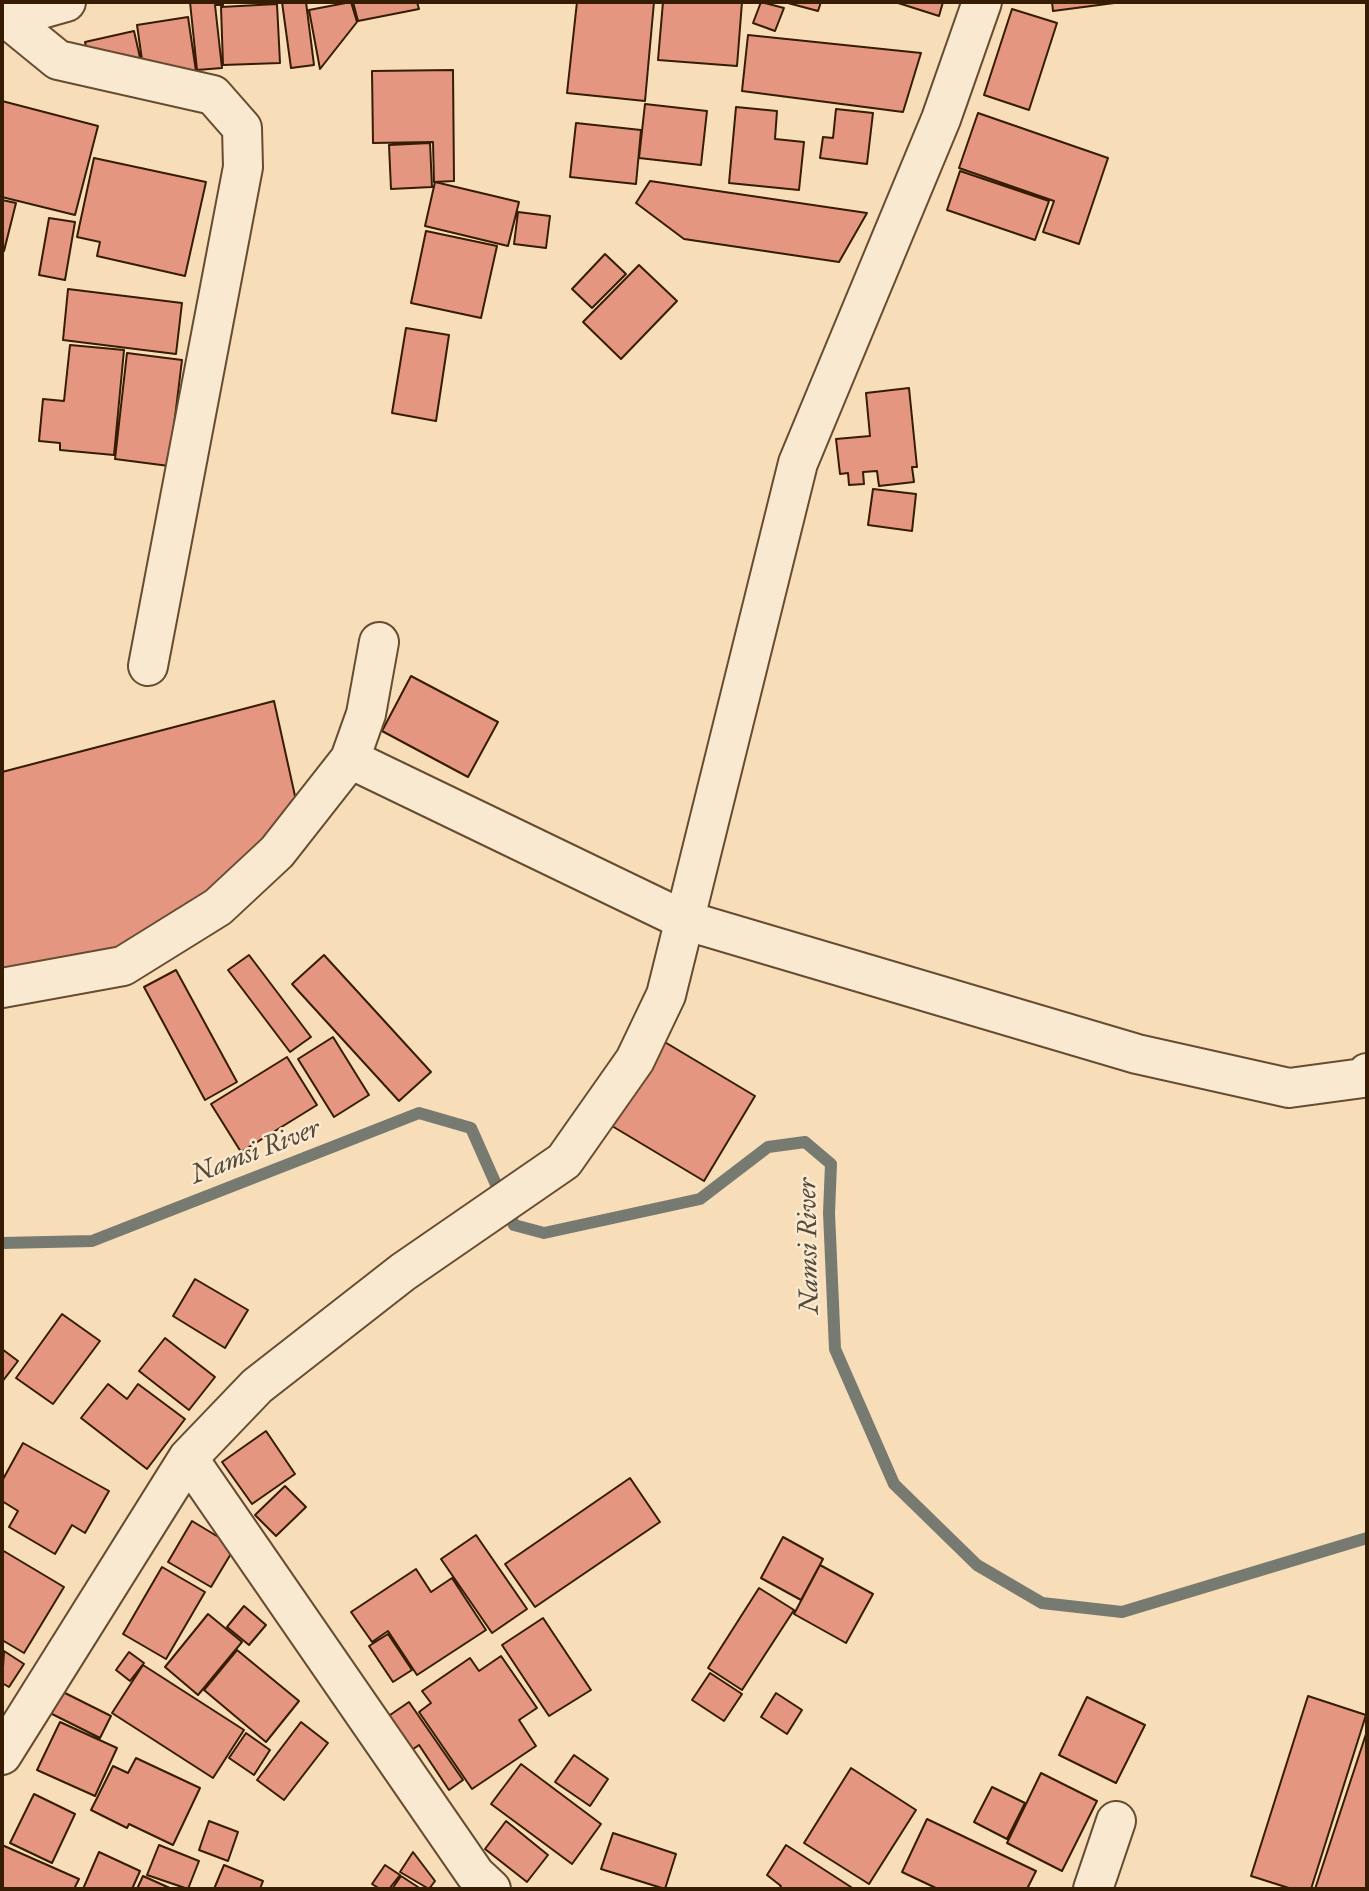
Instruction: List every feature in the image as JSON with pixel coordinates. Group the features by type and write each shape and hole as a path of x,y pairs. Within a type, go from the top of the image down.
{"street":[{"path":"5,20 66,2"},
{"path":"2,1755 188,1458 257,1385 403,1272 516,1197 564,1161 635,1060 666,995 798,463 941,119 982,2"},
{"path":"5,20 58,60 213,96 243,128 243,167 148,666"},
{"path":"2,988 123,966 218,907 277,852 350,759 366,714 379,642"},
{"path":"350,759 684,920 1137,1054 1276,1086 1289,1088 1363,1078 1367,1073"},
{"path":"188,1458 475,1874 491,1889"},
{"path":"1093,1889 1116,1821"}],"building":[{"path":"190,2 223,2 223,5 215,5 222,68 197,70"},
{"path":"282,2 306,2 314,65 291,68"},
{"path":"351,2 357,22 320,69 309,10"},
{"path":"353,2 417,2 419,9 358,21"},
{"path":"577,2 654,2 645,101 567,93"},
{"path":"663,2 742,2 737,66 658,60"},
{"path":"761,2 784,8 775,31 753,23"},
{"path":"784,2 821,2 818,11"},
{"path":"895,2 943,2 939,16"},
{"path":"1052,2 1122,2 1053,11"},
{"path":"277,4 280,63 223,65 221,7"},
{"path":"1012,9 1057,23 1029,110 984,95"},
{"path":"188,17 197,78 169,82 166,64 143,67 137,25"},
{"path":"134,31 141,62 92,73 85,42"},
{"path":"748,35 921,53 903,112 742,91"},
{"path":"453,70 454,181 434,182 433,142 373,143 372,71"},
{"path":"2,101 98,126 75,215 2,197"},
{"path":"645,104 707,111 701,165 639,158"},
{"path":"736,107 777,111 775,139 804,142 799,190 729,183"},
{"path":"836,109 873,113 867,164 820,158 823,137 833,138"},
{"path":"978,113 1108,158 1079,244 1043,232 1054,201 959,168"},
{"path":"576,123 641,130 636,184 570,177"},
{"path":"430,143 432,187 391,189 389,145"},
{"path":"94,158 206,182 185,276 97,256 100,242 77,237"},
{"path":"960,171 1049,201 1035,240 947,210"},
{"path":"650,181 867,213 839,262 684,239 636,203"},
{"path":"435,182 519,202 508,246 425,226"},
{"path":"2,200 16,203 4,251 2,251"},
{"path":"518,212 550,216 546,248 514,244"},
{"path":"49,218 75,222 65,280 39,275"},
{"path":"426,231 497,246 481,318 411,303"},
{"path":"605,254 626,274 592,308 572,289"},
{"path":"639,265 677,301 621,359 583,322"},
{"path":"68,289 182,303 176,354 63,340"},
{"path":"406,328 449,335 436,421 392,413"},
{"path":"70,345 124,350 114,455 60,450 60,443 39,441 43,399 64,401"},
{"path":"127,353 182,360 169,466 115,459"},
{"path":"909,388 917,467 912,467 914,482 879,486 877,471 863,472 864,484 849,485 848,473 840,474 836,439 870,436 866,393"},
{"path":"873,489 916,494 912,531 868,525"},
{"path":"411,676 498,722 468,777 382,731"},
{"path":"274,701 299,814 245,875 103,955 2,981 2,772"},
{"path":"249,955 311,1037 290,1052 228,970"},
{"path":"324,955 431,1072 399,1101 292,984"},
{"path":"176,970 237,1082 205,1100 144,987"},
{"path":"333,1037 369,1095 334,1117 298,1059"},
{"path":"663,1041 755,1096 704,1181 612,1126"},
{"path":"287,1057 317,1105 241,1152 211,1104"},
{"path":"195,1279 248,1310 225,1348 173,1316"},
{"path":"62,1314 100,1341 53,1404 16,1378"},
{"path":"165,1338 215,1377 189,1410 139,1371"},
{"path":"2,1349 18,1361 2,1382"},
{"path":"108,1384 127,1399 138,1384 185,1419 147,1469 81,1418"},
{"path":"266,1431 295,1474 252,1504 222,1462"},
{"path":"23,1443 109,1491 85,1533 72,1525 55,1554 9,1527 18,1511 2,1501 2,1481"},
{"path":"630,1478 660,1522 535,1607 505,1564"},
{"path":"285,1486 306,1507 276,1536 255,1515"},
{"path":"192,1521 235,1547 211,1587 168,1562"},
{"path":"476,1535 527,1609 492,1633 441,1559"},
{"path":"783,1537 823,1559 801,1600 761,1578"},
{"path":"2,1550 64,1587 24,1653 2,1640"},
{"path":"820,1565 873,1594 846,1643 794,1614"},
{"path":"162,1567 205,1592 166,1659 123,1634"},
{"path":"416,1569 431,1592 452,1578 486,1630 417,1675 388,1631 372,1642 351,1612"},
{"path":"759,1588 794,1610 742,1690 708,1668"},
{"path":"244,1606 266,1625 249,1645 227,1627"},
{"path":"208,1614 242,1642 198,1695 165,1667"},
{"path":"543,1618 591,1690 549,1716 502,1645"},
{"path":"388,1634 412,1670 393,1682 369,1646"},
{"path":"237,1650 299,1701 266,1742 204,1690"},
{"path":"4,1651 24,1664 9,1687 2,1683"},
{"path":"129,1652 144,1663 130,1681 116,1670"},
{"path":"501,1656 537,1708 519,1720 536,1746 472,1789 419,1712 431,1703 422,1691 470,1658 479,1671"},
{"path":"143,1665 244,1730 213,1778 112,1713"},
{"path":"710,1673 742,1694 724,1721 692,1700"},
{"path":"59,1690 111,1716 100,1738 48,1712"},
{"path":"776,1693 802,1710 787,1734 761,1717"},
{"path":"1308,1696 1366,1715 1311,1889 1292,1889 1251,1876"},
{"path":"1087,1697 1145,1725 1116,1783 1059,1755"},
{"path":"409,1702 463,1780 449,1790 419,1745 398,1760 374,1726"},
{"path":"60,1722 117,1748 95,1796 37,1770"},
{"path":"301,1722 328,1743 284,1800 257,1780"},
{"path":"1367,1731 1367,1889 1315,1889"},
{"path":"246,1733 270,1750 254,1775 229,1758"},
{"path":"574,1755 608,1779 590,1806 555,1782"},
{"path":"136,1758 200,1788 173,1845 129,1824 127,1828 91,1810 113,1766 128,1773"},
{"path":"521,1764 601,1824 572,1864 491,1804"},
{"path":"851,1768 916,1810 869,1884 804,1843"},
{"path":"1041,1773 1097,1801 1062,1871 1007,1843"},
{"path":"992,1787 1025,1803 1007,1839 974,1822"},
{"path":"34,1794 75,1814 52,1863 10,1843"},
{"path":"927,1819 1036,1871 1027,1889 938,1889 902,1872"},
{"path":"209,1821 238,1832 228,1861 199,1850"},
{"path":"506,1821 548,1855 527,1882 485,1849"},
{"path":"613,1833 676,1854 665,1889 601,1869"},
{"path":"2,1845 79,1879 74,1889 2,1889"},
{"path":"159,1845 199,1861 188,1889 147,1875"},
{"path":"786,1845 854,1889 779,1889 781,1886 767,1875"},
{"path":"99,1852 140,1871 132,1889 83,1889"},
{"path":"413,1852 435,1881 429,1889 400,1872"},
{"path":"224,1865 263,1881 260,1889 214,1889"},
{"path":"385,1865 400,1875 389,1889 380,1889 372,1884"},
{"path":"143,1876 172,1889 137,1889"},
{"path":"401,1876 421,1889 392,1889"}],"waterway":[{"name":"Namsi River","path":"2,1243 92,1241 419,1113 471,1128 514,1225 544,1233 700,1199 768,1147 805,1142 831,1164 829,1213 835,1349 894,1484 977,1565 1042,1603 1122,1612 1367,1538"}]}
